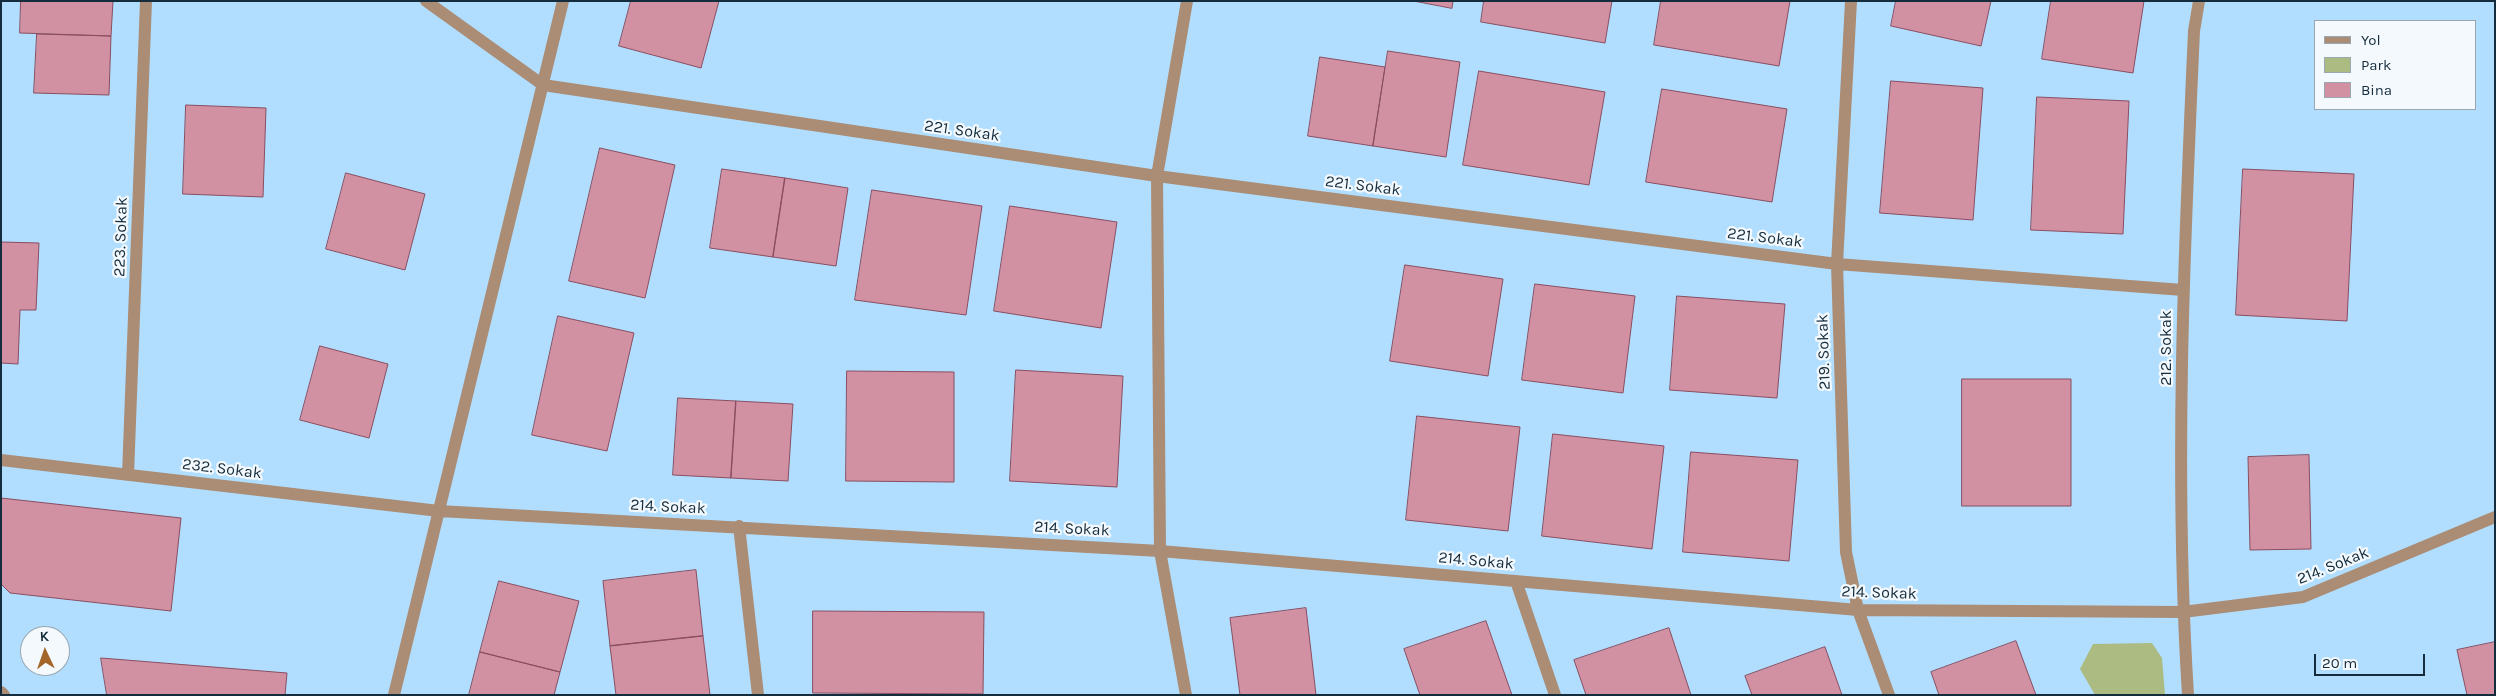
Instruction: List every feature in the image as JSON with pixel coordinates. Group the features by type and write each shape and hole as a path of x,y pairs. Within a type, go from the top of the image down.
{"street":[{"name":"223. Sokak","path":"128,474 146,1"},
{"path":"426,1 543,85"},
{"path":"394,695 563,1"},
{"path":"1186,695 1160,551 1157,176 1187,1"},
{"name":"219. Sokak","path":"1851,1 1837,264 1846,552 1858,610 1889,695"},
{"name":"212. Sokak","path":"2188,695 2183,612 2183,290 2194,32 2199,1"},
{"name":"221. Sokak","path":"543,85 1157,176 1837,264 2183,290"},
{"name":"232. Sokak","path":"1,460 439,511"},
{"name":"214. Sokak","path":"439,511 739,526 1160,551 1858,610 2183,612 2303,597 2495,517"},
{"path":"739,526 758,695"},
{"path":"1516,581 1555,695"},
{"path":"1,692 4,695"}],"green space":[{"path":"2152,643 2162,658 2165,695 2095,695 2080,669 2093,644"}],"building":[{"path":"21,1 113,1 111,36 20,33"},
{"path":"631,1 719,1 701,68 619,46"},
{"path":"1414,1 1453,1 1452,8"},
{"path":"1484,1 1612,1 1605,43 1481,22"},
{"path":"1661,1 1790,1 1779,66 1654,45"},
{"path":"1896,1 1991,1 1981,46 1891,26"},
{"path":"2051,1 2144,1 2133,73 2042,59"},
{"path":"37,34 111,36 109,95 34,93"},
{"path":"1388,51 1460,62 1446,157 1373,146"},
{"path":"1320,57 1385,67 1373,146 1308,136"},
{"path":"1479,71 1605,92 1589,185 1463,165"},
{"path":"1891,81 1983,88 1973,220 1880,213"},
{"path":"1662,89 1787,109 1772,202 1646,182"},
{"path":"2037,97 2129,101 2123,234 2031,230"},
{"path":"186,105 266,108 263,197 183,194"},
{"path":"600,148 675,165 645,298 569,281"},
{"path":"722,169 785,178 773,257 710,248"},
{"path":"2243,169 2354,174 2347,321 2236,315"},
{"path":"346,173 425,194 405,270 326,249"},
{"path":"785,178 848,188 836,266 773,257"},
{"path":"872,190 982,206 966,315 855,300"},
{"path":"1010,206 1117,222 1101,328 994,311"},
{"path":"1,242 39,243 36,310 20,310 18,364 1,363"},
{"path":"1405,265 1503,279 1488,376 1390,361"},
{"path":"1535,284 1635,296 1623,393 1522,380"},
{"path":"1677,296 1785,304 1777,398 1670,390"},
{"path":"558,316 634,333 607,451 532,435"},
{"path":"320,346 388,364 369,438 300,420"},
{"path":"1016,370 1123,376 1117,487 1010,481"},
{"path":"847,371 954,372 954,482 846,481"},
{"path":"1962,379 2071,379 2071,506 1962,506"},
{"path":"678,398 736,401 731,478 673,475"},
{"path":"736,401 793,404 788,481 731,478"},
{"path":"1417,416 1520,427 1508,531 1406,520"},
{"path":"1553,434 1664,446 1652,549 1542,536"},
{"path":"1691,452 1798,460 1789,561 1683,552"},
{"path":"2309,455 2311,549 2250,550 2248,457"},
{"path":"1,498 181,518 171,611 10,593 1,584"},
{"path":"696,570 703,636 610,646 603,581"},
{"path":"499,581 579,601 560,672 480,652"},
{"path":"1306,608 1316,695 1240,695 1230,618"},
{"path":"813,611 984,612 983,694 813,693"},
{"path":"1486,621 1512,695 1420,695 1404,649"},
{"path":"1669,628 1691,695 1586,695 1574,660"},
{"path":"703,636 710,695 616,695 610,646"},
{"path":"2016,641 2036,695 1939,695 1931,672"},
{"path":"2495,642 2495,695 2467,695 2457,650"},
{"path":"1825,647 1842,695 1752,695 1745,676"},
{"path":"480,652 560,672 554,695 469,695"},
{"path":"101,658 287,673 285,695 107,695"}]}
